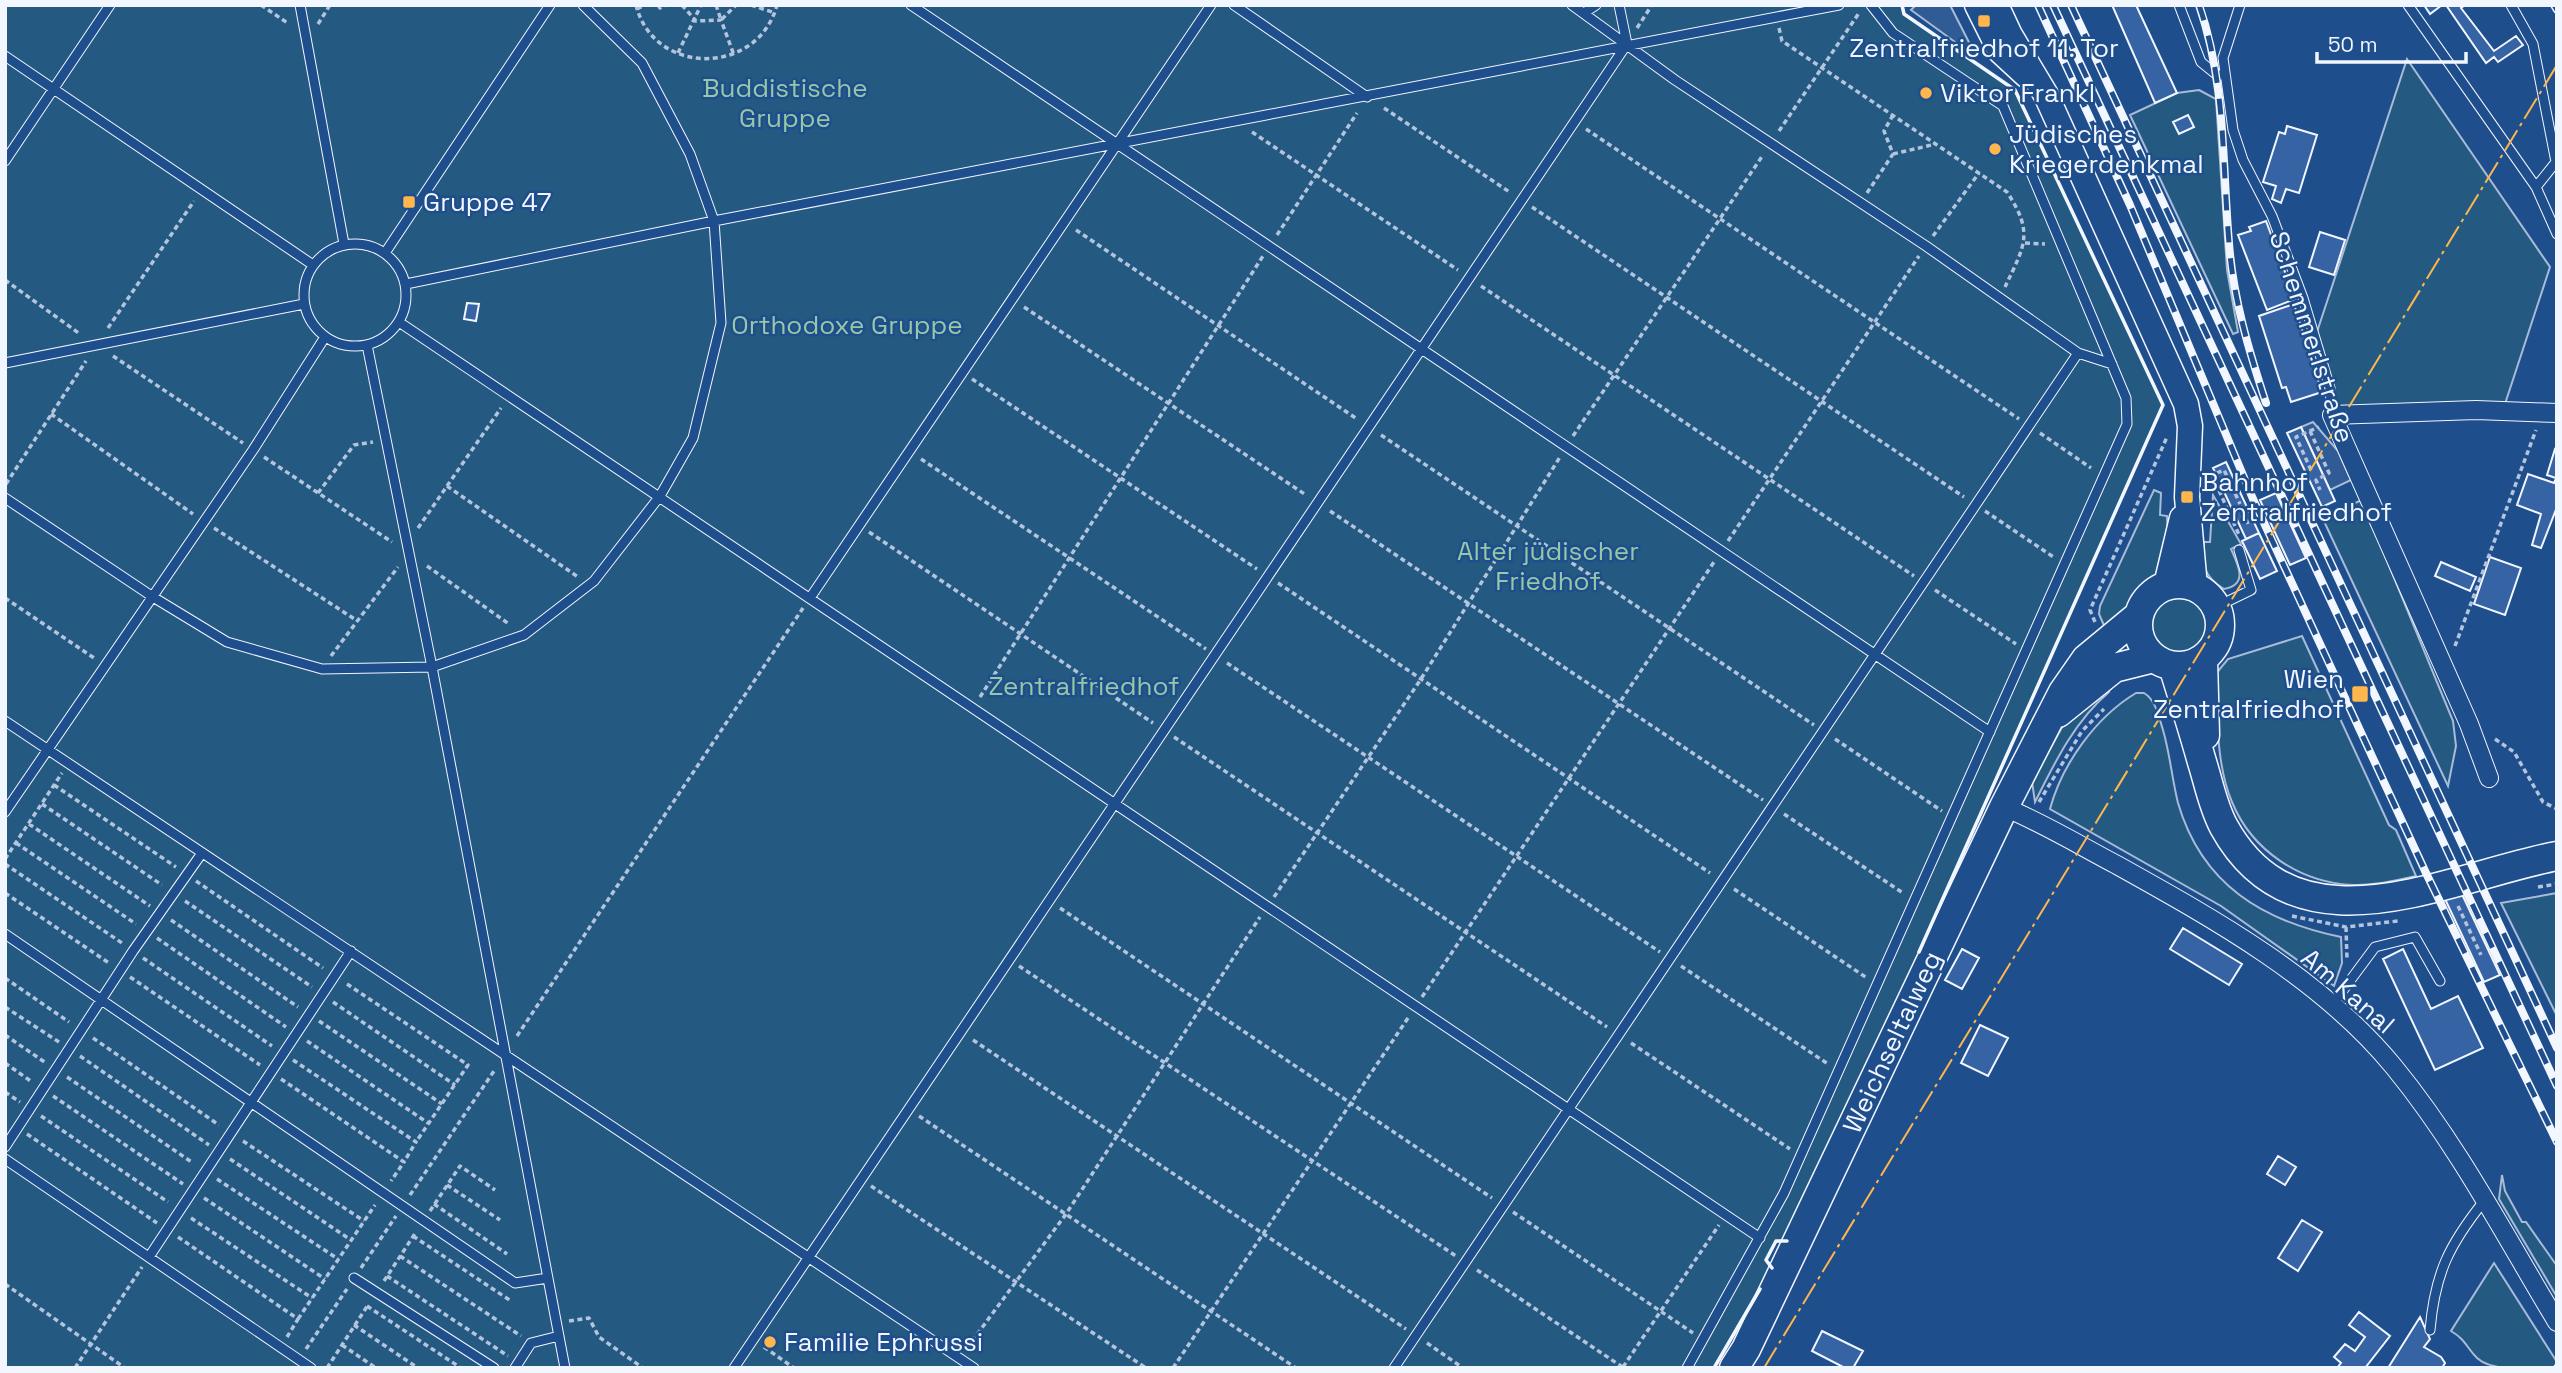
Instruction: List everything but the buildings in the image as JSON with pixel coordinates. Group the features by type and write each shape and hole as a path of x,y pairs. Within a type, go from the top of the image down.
{"main road":[{"name":"Weichseltalweg","path":"1734,1368 1746,1349 2004,807 2072,675 2103,643 2138,616 2143,603 2166,585"},
{"path":"2166,585 2195,587 2211,598 2220,618 2217,641 2203,659 2206,776"},
{"path":"2138,616 2140,639 2163,662 2206,776 2213,805 2224,827 2237,848 2257,868 2302,894 2328,901 2372,901 2557,856"},
{"name":"Weichseltalweg","path":"2051,718 2114,668 2163,662 2193,664 2203,659"}],"street":[{"path":"1977,5 2000,51 2042,88"},
{"path":"1996,5 2010,35 2042,88 2182,391 2190,426 2188,497 2195,587"},
{"path":"2332,415 2476,410 2550,412"},
{"name":"Schemmerlstraße","path":"2332,415 2469,724 2489,778"},
{"path":"2166,585 2188,497"},
{"name":"Am Kanal","path":"2004,807 2030,818 2246,941 2332,1005 2393,1066 2451,1145 2557,1322"}],"lane":[{"path":"5,161 110,5"},
{"path":"300,5 344,244"},
{"path":"385,253 550,5"},
{"path":"5,498 153,597 227,642 322,669 432,667 524,635 588,584 660,496 693,438 721,323 714,221 691,154 642,63 583,5"},
{"path":"911,5 1990,732"},
{"path":"810,598 1211,5"},
{"path":"1234,5 1367,97"},
{"path":"1572,5 1770,144 1926,246 2078,353 2112,364"},
{"path":"1584,13 1596,5"},
{"path":"734,1368 1627,44 1619,5"},
{"path":"406,284 714,221 1839,5"},
{"path":"1687,1368 1760,1238 1801,1156 2127,424 2126,398 2003,106 1893,33 1871,5"},
{"path":"2179,5 2202,62 2217,75 2223,75"},
{"name":"Schemmerlstraße","path":"2240,5 2226,46 2223,75 2238,147 2272,216 2316,335 2330,388 2332,415"},
{"path":"2408,5 2536,187 2557,234"},
{"path":"2511,5 2533,44 2556,162 2536,187"},
{"path":"5,57 313,265"},
{"path":"344,244 365,244 385,253 398,266 406,284 406,304 399,322 385,337 367,345 345,345 325,337 308,316 304,304 307,277 313,265 321,256 344,244"},
{"path":"5,363 304,304"},
{"path":"399,322 1760,1238"},
{"path":"5,812 153,597 325,337"},
{"path":"367,345 432,667 565,1368"},
{"path":"1394,1368 2078,353"},
{"path":"2216,607 2251,590 2239,550"},
{"path":"5,721 974,1368"},
{"path":"5,1147 133,951 202,853"},
{"path":"5,934 516,1283 548,1278"},
{"path":"2332,1005 2375,947 2415,937 2440,981"},
{"path":"149,1257 351,951"},
{"path":"5,1159 311,1368"},
{"path":"2430,1330 2439,1273 2457,1235 2484,1201"},
{"path":"354,1278 494,1368"},
{"path":"516,1365 531,1343 559,1336"}],"path":[{"path":"645,5 636,7 645,28 659,43 677,54 696,60 715,60 734,55 751,45 765,31 777,5"},
{"path":"658,5 660,8 666,5"},
{"path":"682,5 696,21"},
{"path":"677,54 696,21 701,5"},
{"path":"716,5 734,55"},
{"path":"696,21 721,20 736,5"},
{"path":"751,5 775,13"},
{"path":"959,1358 1018,1283 1167,1065 1268,906 1421,679 1566,447 1864,5"},
{"path":"1777,17 1782,41 2007,192 2025,225 2025,243 1999,298"},
{"path":"973,709 1217,325 1318,176 1367,97 2065,565"},
{"path":"1893,114 1884,131 1894,154"},
{"path":"1237,121 2026,651"},
{"path":"1573,121 2105,477"},
{"path":"1860,203 1894,154 1936,144"},
{"path":"1173,1368 1926,246 1979,173"},
{"path":"5,485 202,190"},
{"path":"1064,223 1952,818"},
{"path":"2025,243 2061,244"},
{"path":"1012,299 1913,900"},
{"path":"962,373 1878,985"},
{"path":"322,669 408,549 447,486 509,396"},
{"path":"2455,647 2550,412"},
{"path":"2310,431 2329,473 2316,480 2320,490"},
{"path":"2304,433 2296,437 2311,470"},
{"path":"2103,643 2090,610 2168,436"},
{"path":"318,493 354,445 386,439"},
{"path":"909,451 1839,1071"},
{"path":"2212,475 2244,544 2239,550"},
{"path":"2228,479 2240,504"},
{"path":"447,486 588,584"},
{"path":"2233,521 2245,516 2248,523"},
{"path":"859,525 1801,1156"},
{"path":"5,598 104,665"},
{"path":"299,1360 810,598"},
{"path":"2030,818 2082,731 2109,704"},
{"path":"2469,724 2514,751 2543,802 2557,809"},
{"path":"68,764 5,861 416,1142"},
{"path":"54,785 468,1065 298,1319"},
{"path":"42,804 455,1085"},
{"path":"29,824 442,1104"},
{"path":"16,843 429,1123"},
{"path":"2535,887 2557,884"},
{"path":"5,893 404,1163"},
{"path":"1048,900 1703,1339"},
{"path":"2445,909 2469,903"},
{"path":"2458,906 2481,955"},
{"path":"2285,913 2346,927 2405,919"},
{"path":"2346,927 2347,964"},
{"path":"1008,960 1623,1368 1726,1215"},
{"path":"5,978 364,1221"},
{"path":"5,1007 351,1240"},
{"path":"960,1032 1463,1368"},
{"path":"5,1035 338,1259"},
{"path":"5,1063 325,1279"},
{"path":"5,1091 312,1298"},
{"path":"908,1108 1296,1368"},
{"path":"327,1368 460,1166 495,1190"},
{"path":"861,1179 1146,1368"},
{"path":"447,1185 500,1220"},
{"path":"434,1204 506,1254"},
{"path":"413,1236 512,1301"},
{"path":"400,1256 531,1343"},
{"path":"75,1368 149,1257"},
{"path":"387,1276 516,1365"},
{"path":"5,1284 125,1368"},
{"path":"367,1306 461,1368"},
{"path":"556,1324 589,1318 599,1337 643,1368"},
{"path":"354,1325 418,1368"},
{"path":"753,1340 794,1368"},
{"path":"342,1345 376,1368"}],"green space":[{"name":"Zentralfriedhof","path":"5,5 1902,5 1904,14 2015,90 2163,405 1824,1166 1786,1243 1776,1241 1766,1260 1772,1267 1714,1368 5,1368"},
{"path":"2407,59 2550,267 2503,410 2332,415 2316,335"},
{"path":"2199,90 2216,99 2227,270 2238,332 2233,334 2130,115 2177,93"},
{"path":"2154,490 2161,493 2160,515 2167,516 2168,537 2160,572 2138,591 2125,612 2106,630 2099,614 2100,606"},
{"path":"2213,495 2241,544 2231,549 2240,573 2239,578 2232,587 2224,589 2208,575 2203,557 2204,542 2210,542"},
{"path":"2362,500 2453,721 2456,746 2448,786 2322,517"},
{"path":"2174,592 2186,592 2203,601 2210,612 2210,636 2203,647 2186,656 2174,656 2162,651 2153,642 2148,630 2148,618 2153,606 2162,597"},
{"path":"2302,636 2389,825 2396,830 2416,876 2353,885 2334,883 2297,871 2265,849 2241,820 2232,802 2220,757 2214,676 2228,659"},
{"path":"2110,687 2109,692 2075,729 2035,802 2032,782 2061,729 2072,713"},
{"path":"2136,693 2148,696 2156,710 2178,803 2189,832 2203,856 2239,895 2261,909 2286,921 2341,937 2342,963 2334,986 2221,906 2050,809 2063,775 2082,743 2107,715"},
{"path":"2557,893 2557,1016 2501,903"},
{"path":"2502,1175 2505,1191 2522,1222 2526,1222 2557,1266 2557,1297 2499,1199"},
{"path":"2494,1263 2557,1362 2557,1368 2515,1369 2484,1363 2451,1331"}],"shaded area":[{"path":"1916,5 1950,5 1977,58 1911,10"},
{"path":"2313,422 2338,451 2351,480 2330,490 2301,427"}],"railway":[{"path":"2038,5 2130,205 2253,499 2426,873 2557,1142"},
{"path":"2053,5 2557,1086"},
{"path":"2071,5 2557,1048"},
{"path":"2199,5 2208,34 2219,93 2234,284 2266,403"},
{"path":"2554,5 2557,10"}],"fence":[{"path":"2553,1368 2557,1363"}],"wall":[{"path":"1902,5 1904,14 2015,90 2163,405 1919,952"},
{"path":"1772,1268 1766,1260 1776,1241 1787,1241"},
{"path":"1714,1368 1760,1289"}],"power":[{"path":"1764,1368 2557,65"}],"place":[{"name":"Zentralfriedhof 11. Tor","path":"1984,21"},
{"name":"Viktor Frankl","path":"1926,93"},
{"name":"Jüdisches Kriegerdenkmal","path":"1995,149"},
{"name":"Gruppe 47","path":"409,202"},
{"name":"Bahnhof Zentralfriedhof","path":"2187,497"},
{"name":"Wien Zentralfriedhof","path":"2360,694"},
{"name":"Familie Ephrussi","path":"770,1342"}],"park label":[{"name":"Buddistische Gruppe","path":"785,103"},
{"name":"Orthodoxe Gruppe","path":"847,325"},
{"name":"Alter jüdischer Friedhof","path":"1548,566"}]}
